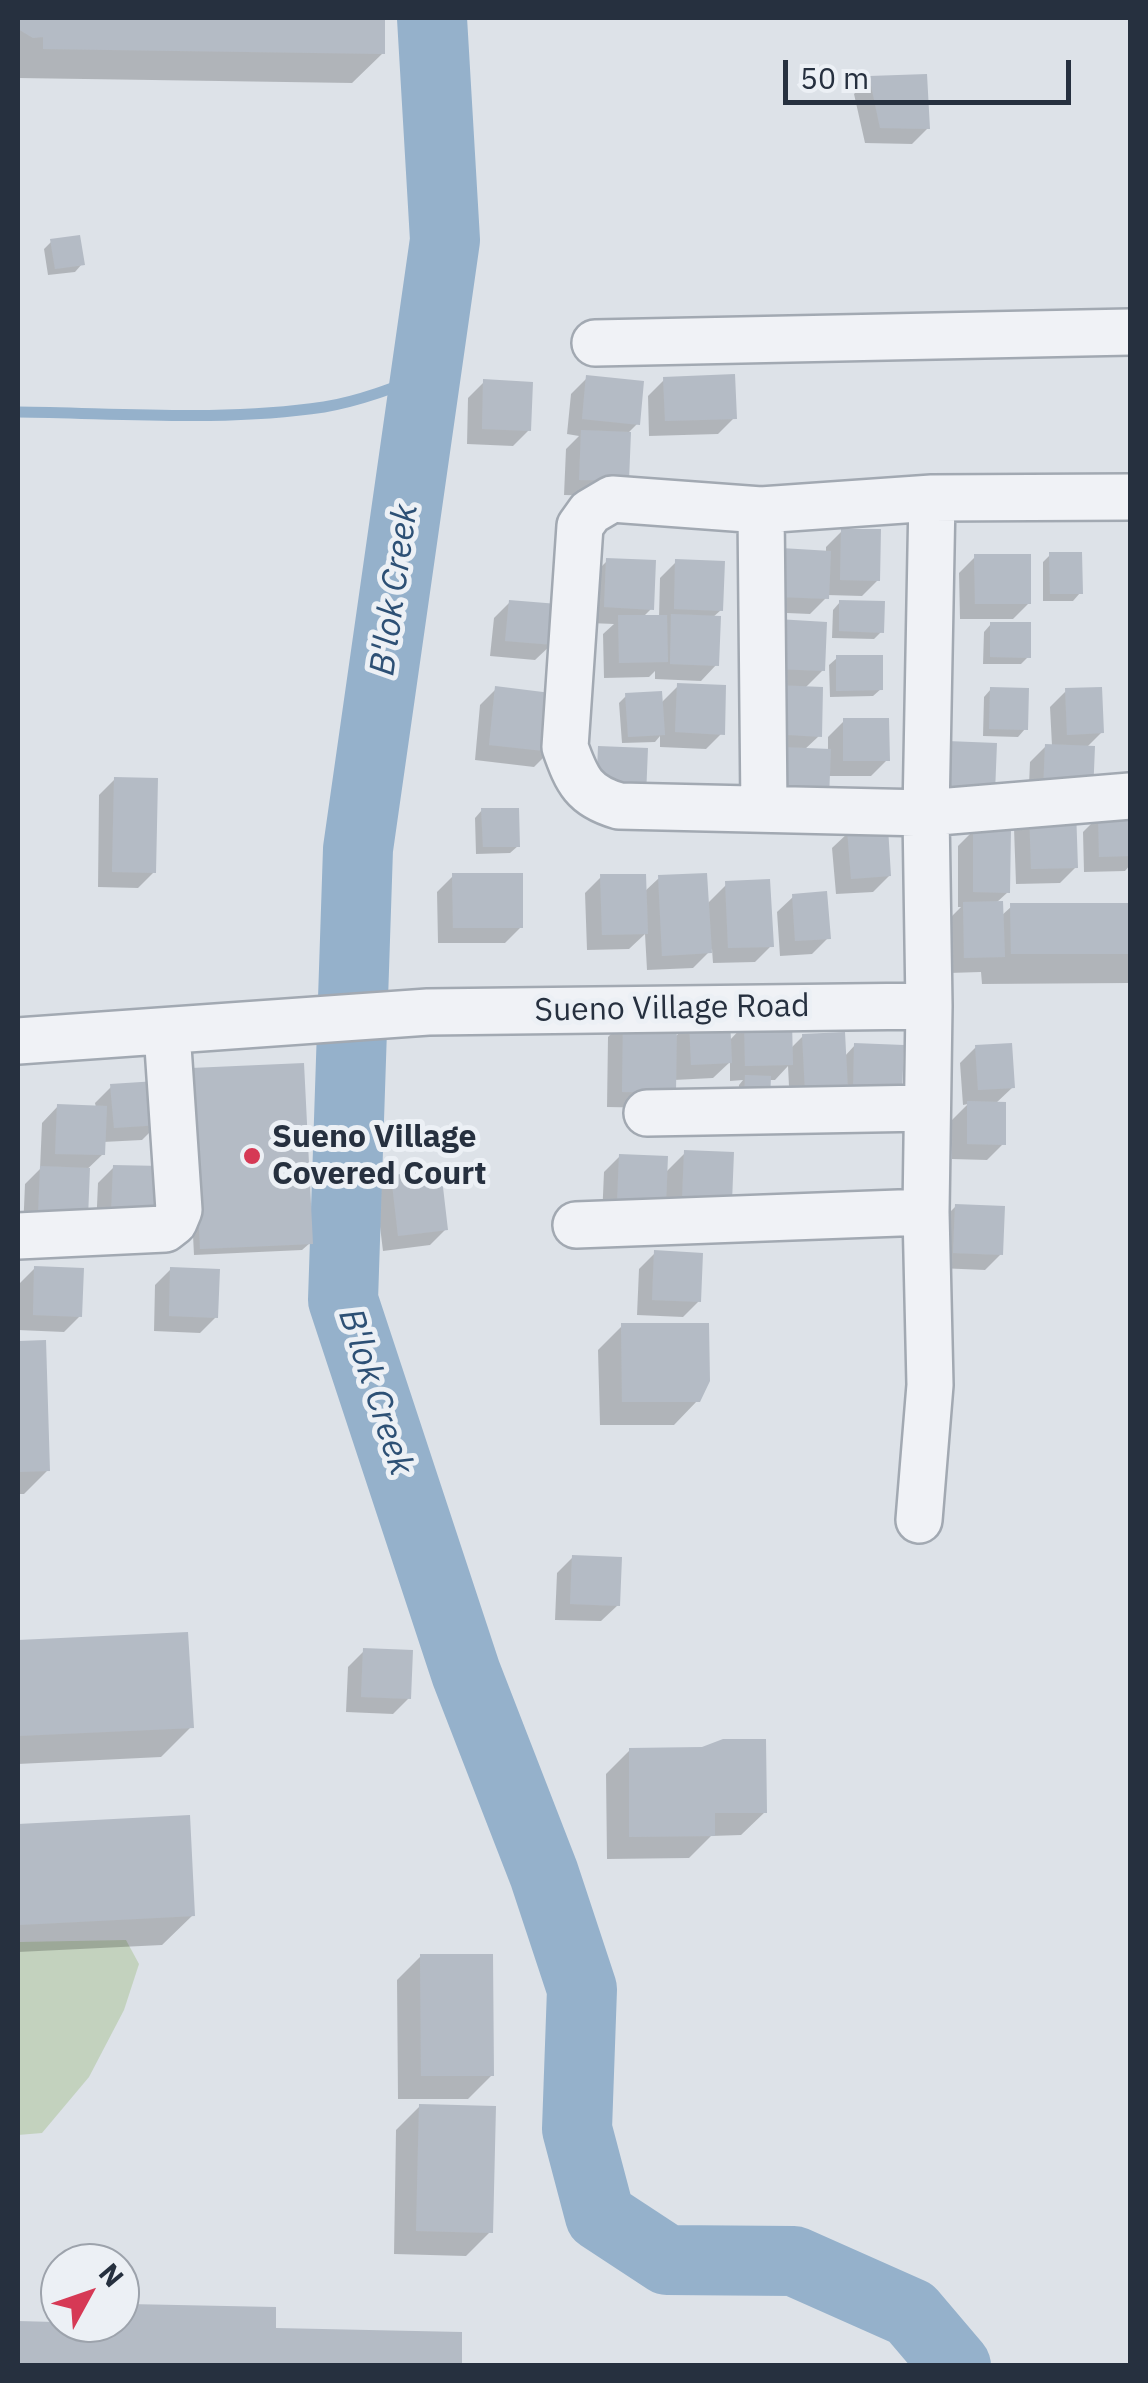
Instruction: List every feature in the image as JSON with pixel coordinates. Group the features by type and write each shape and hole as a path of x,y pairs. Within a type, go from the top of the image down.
{"street":[{"path":"595,343 1130,332"},
{"path":"1130,499 932,498 761,510 612,499 590,512 580,526 566,747 575,774 591,796 619,806 926,813 1130,796"},
{"path":"919,1520 930,1385 926,813 932,498"},
{"path":"761,510 764,809"},
{"name":"Sueno Village Road","path":"18,1041 428,1012 929,1006"},
{"path":"18,1236 165,1228 174,1222 179,1210 167,1032"},
{"path":"647,1113 927,1108"},
{"path":"576,1225 926,1212"}],"green space":[{"path":"126,1940 139,1964 124,2010 89,2077 42,2133 18,2135 18,1942"}],"building":[{"path":"18,18 385,18 385,54 43,49 43,37 33,38 18,29"},
{"path":"927,74 930,129 880,128 869,76"},
{"path":"80,235 85,265 55,269 50,239"},
{"path":"735,374 737,419 665,421 663,377"},
{"path":"586,375 644,381 640,425 582,419"},
{"path":"483,379 533,382 531,431 482,429"},
{"path":"581,430 631,432 629,481 579,480"},
{"path":"841,529 881,529 880,581 840,580"},
{"path":"781,548 831,551 829,599 779,597"},
{"path":"1049,552 1082,552 1083,594 1050,594"},
{"path":"974,554 1031,554 1031,604 975,604"},
{"path":"606,558 656,560 654,610 604,607"},
{"path":"675,559 725,561 723,611 674,609"},
{"path":"509,600 558,604 554,645 505,641"},
{"path":"839,600 885,601 884,633 839,631"},
{"path":"671,614 721,616 719,666 670,664"},
{"path":"618,615 667,615 668,662 619,663"},
{"path":"777,619 827,622 825,671 775,669"},
{"path":"990,622 1031,622 1031,658 990,657"},
{"path":"836,655 883,655 883,690 836,691"},
{"path":"677,683 726,685 725,735 675,732"},
{"path":"774,685 823,687 822,737 772,734"},
{"path":"495,686 559,694 553,752 489,745"},
{"path":"990,687 1029,688 1028,730 989,729"},
{"path":"1102,687 1104,733 1067,735 1065,688"},
{"path":"662,691 665,735 628,737 625,693"},
{"path":"843,718 889,718 890,761 843,761"},
{"path":"947,741 997,743 995,793 945,791"},
{"path":"1045,744 1095,746 1093,795 1043,793"},
{"path":"598,746 648,748 646,797 596,795"},
{"path":"781,747 831,749 829,798 780,796"},
{"path":"114,777 158,778 156,873 112,872"},
{"path":"481,808 519,808 520,847 483,847"},
{"path":"1076,809 1078,868 1031,869 1029,810"},
{"path":"1130,813 1130,856 1099,857 1098,814"},
{"path":"888,827 891,876 851,879 847,829"},
{"path":"973,827 1011,828 1010,893 973,892"},
{"path":"452,873 523,873 523,928 453,928"},
{"path":"707,873 712,953 662,956 658,875"},
{"path":"600,874 646,874 648,934 602,935"},
{"path":"770,879 774,947 728,948 725,881"},
{"path":"827,891 831,939 795,941 792,894"},
{"path":"1003,901 1005,957 964,958 963,902"},
{"path":"1010,903 1130,903 1130,954 1011,954"},
{"path":"730,1018 732,1063 691,1065 689,1020"},
{"path":"623,1019 677,1020 676,1093 622,1092"},
{"path":"792,1020 793,1065 745,1066 744,1022"},
{"path":"845,1032 848,1091 805,1092 802,1034"},
{"path":"854,1043 904,1045 902,1094 853,1092"},
{"path":"1012,1043 1015,1088 978,1090 975,1045"},
{"name":"Sueno Village Covered Court","path":"304,1063 313,1244 200,1249 191,1068"},
{"path":"745,1075 771,1076 770,1102 744,1101"},
{"path":"157,1081 160,1125 114,1128 110,1084"},
{"path":"967,1101 1006,1102 1006,1145 967,1144"},
{"path":"57,1104 107,1106 105,1155 55,1154"},
{"path":"684,1150 734,1152 732,1202 682,1200"},
{"path":"619,1154 668,1156 666,1205 617,1203"},
{"path":"113,1165 162,1166 161,1216 111,1214"},
{"path":"40,1166 90,1168 88,1218 38,1216"},
{"path":"441,1170 448,1230 398,1236 391,1175"},
{"path":"955,1204 1005,1206 1003,1255 953,1253"},
{"path":"654,1250 703,1253 701,1302 652,1300"},
{"path":"34,1266 84,1268 82,1317 33,1315"},
{"path":"170,1267 220,1269 218,1318 169,1316"},
{"path":"621,1323 709,1323 710,1381 700,1402 622,1402"},
{"path":"46,1340 50,1471 18,1472 18,1341"},
{"path":"572,1555 622,1557 620,1606 570,1604"},
{"path":"188,1632 194,1728 18,1736 18,1640"},
{"path":"363,1648 413,1650 411,1699 361,1697"},
{"path":"723,1739 766,1739 767,1813 715,1813 715,1836 629,1837 629,1748 702,1747"},
{"path":"190,1815 195,1916 18,1925 18,1824"},
{"path":"420,1954 493,1954 494,2076 421,2076"},
{"path":"419,2104 496,2106 493,2233 416,2231"},
{"path":"140,2304 276,2307 276,2328 462,2332 462,2366 18,2366 18,2321 40,2322 40,2343 140,2343"}],"waterway":[{"name":"B'lok Creek","path":"432,18 445,240 358,849 343,1300 466,1673 544,1874 582,1989 577,2129 600,2216 667,2260 794,2261 911,2313 956,2366"},
{"path":"18,412 286,412 350,401 426,375"}],"place":[{"name":"Sueno Village Covered Court","path":"252,1156"}]}
